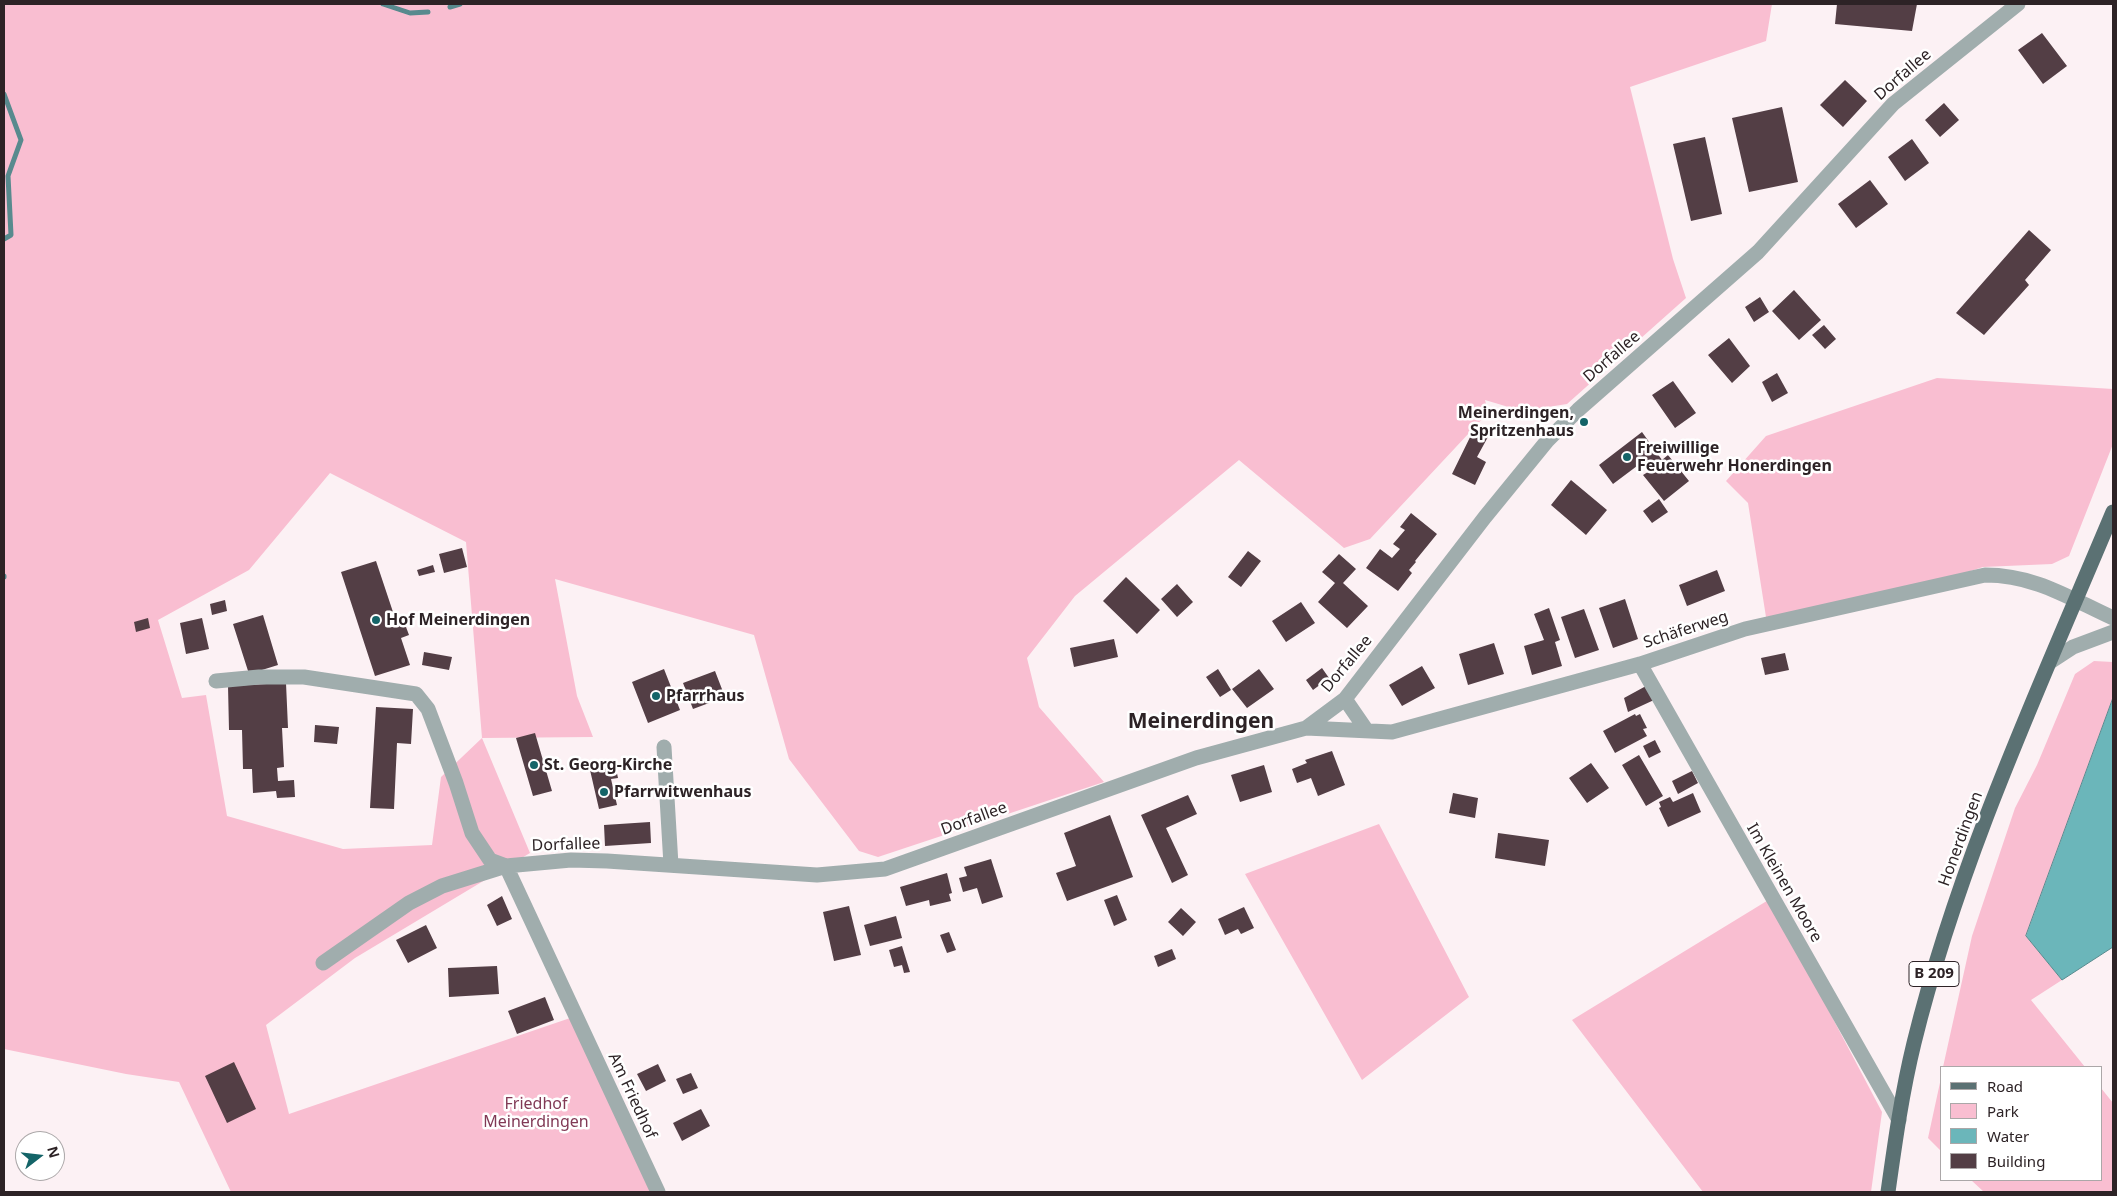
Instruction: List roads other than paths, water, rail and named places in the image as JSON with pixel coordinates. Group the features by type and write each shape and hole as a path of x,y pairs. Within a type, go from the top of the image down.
{"main road":[{"name":"Honerdingen","path":"1888,1192 1899,1120 1914,1043 1961,888 2007,764 2113,512"}],"street":[{"name":"Dorfallee","path":"323,963 409,903 442,886 506,866 571,860 671,865 817,876 884,869 1196,758 1306,728 1345,699 1484,518 1546,441 1578,410 1758,252 1893,104 2018,4"},
{"name":"Schäferweg","path":"1306,728 1392,732 1640,664 1745,629 1985,575 2010,575 2035,582 2113,618"},
{"path":"2050,662 2073,648 2113,632"},
{"name":"Im Kleinen Moore","path":"1640,664 1899,1120"},
{"path":"216,682 259,677 304,677 416,694 428,708 456,783 472,834 490,860 506,866"},
{"path":"1345,699 1367,731"},
{"path":"664,747 671,865"},
{"name":"Am Friedhof","path":"506,866 658,1192"}],"water":[{"path":"2113,698 2113,947 2062,980 2026,936"}],"waterway":[{"path":"383,4 410,13 428,12"},
{"path":"450,7 460,4"},
{"path":"4,94 21,140 8,176 11,235 4,239"}],"place":[{"name":"Meinerdingen, Spritzenhaus","path":"1584,422"},
{"name":"Freiwillige Feuerwehr Honerdingen","path":"1627,457"},
{"name":"Hof Meinerdingen","path":"376,620"},
{"name":"Pfarrhaus","path":"656,696"},
{"name":"St. Georg-Kirche","path":"534,765"},
{"name":"Pfarrwitwenhaus","path":"604,792"}],"district":[{"name":"Meinerdingen","path":"1201,722"}],"park label":[{"name":"Friedhof Meinerdingen","path":"536,1113"}]}
